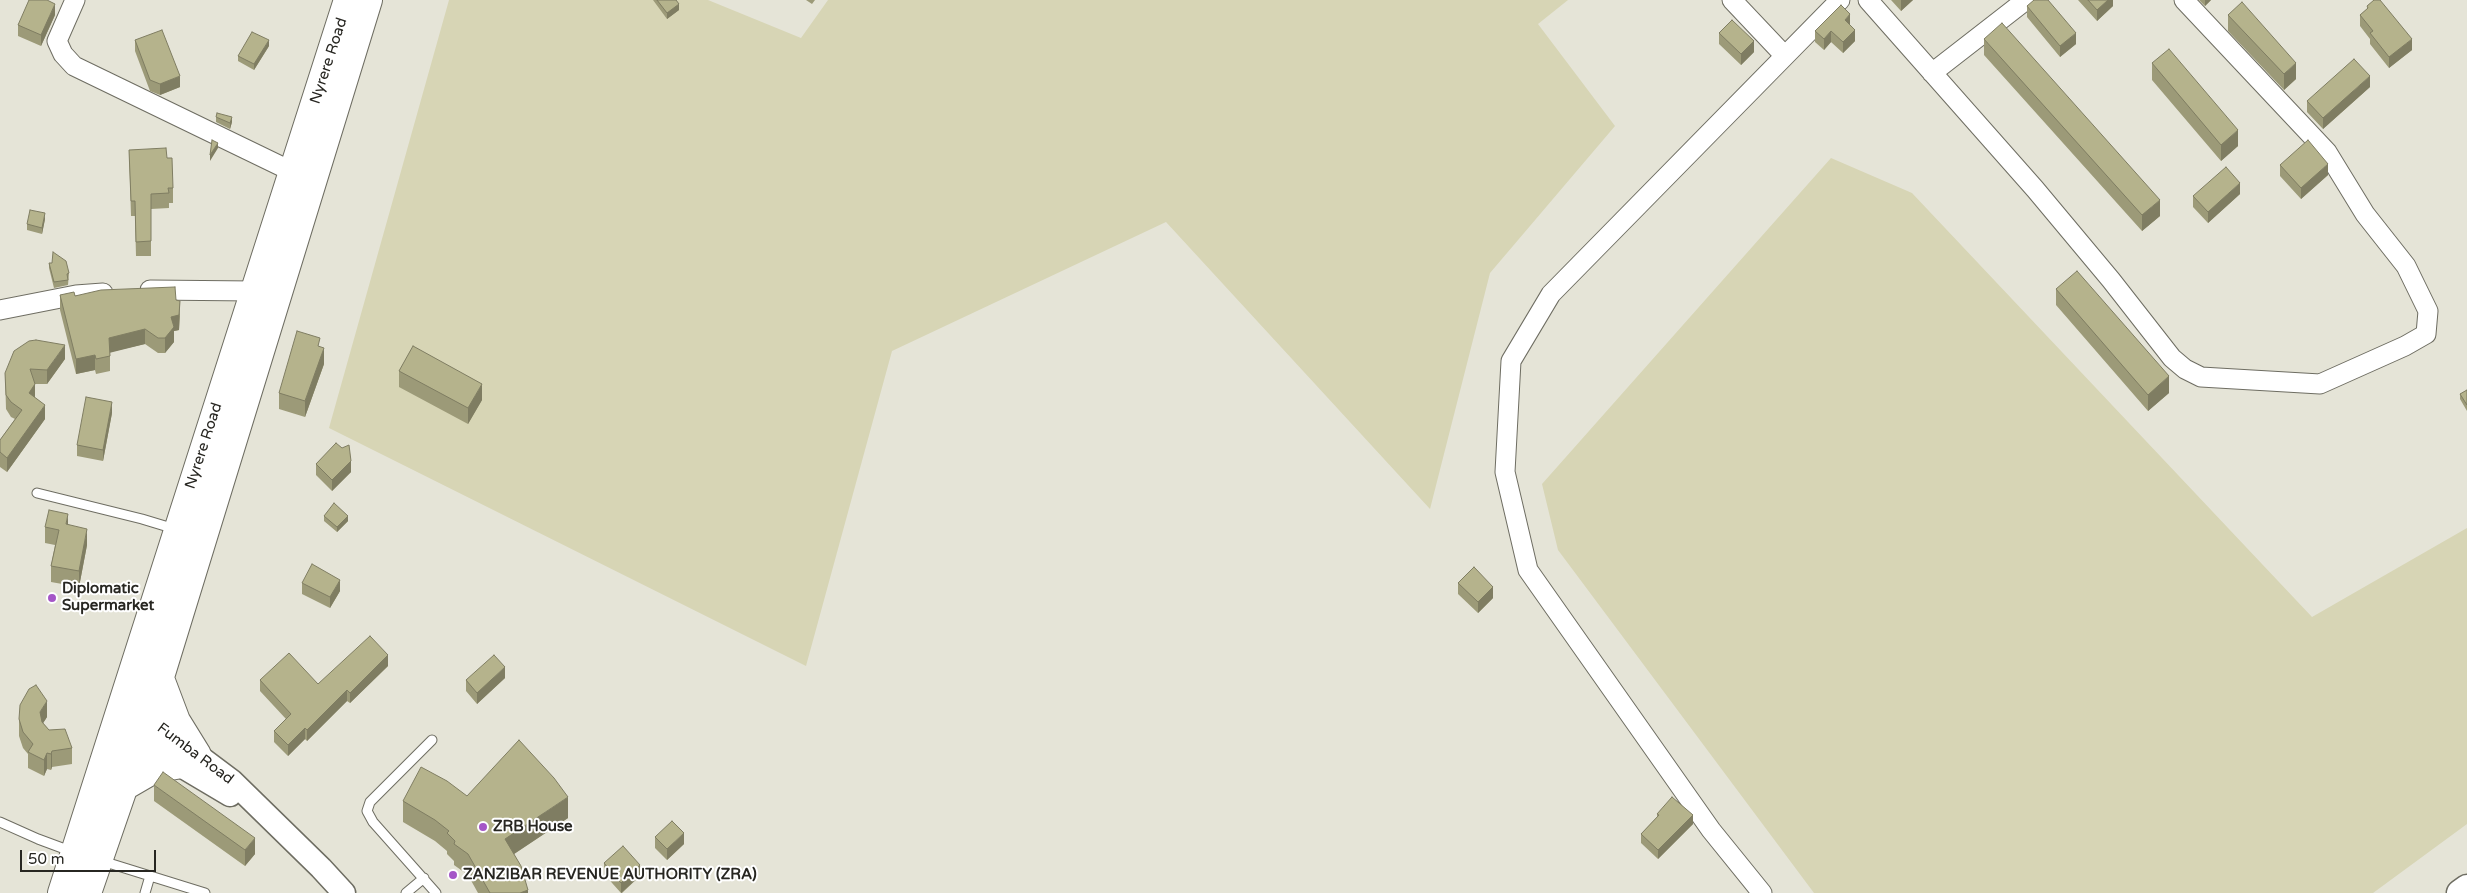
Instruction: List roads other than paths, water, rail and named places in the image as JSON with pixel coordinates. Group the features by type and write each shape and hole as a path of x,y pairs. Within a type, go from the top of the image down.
{"main road":[{"name":"Nyrere Road","path":"62,893 87,856 123,787 143,730 265,294 293,172 348,0"},
{"name":"Nyrere Road","path":"87,893 87,856 113,732 121,706 178,530 265,294 368,0"},
{"path":"123,787 154,769 189,760 159,676"},
{"path":"2460,893 2467,888"}],"street":[{"path":"75,0 57,41 63,54 74,66 293,172"},
{"path":"1732,0 1784,55"},
{"path":"1762,893 1711,830 1528,570 1505,472 1511,361 1551,294 1840,0"},
{"path":"1868,0 2099,265 2172,358 2200,377 2320,384 2405,346 2426,334 2428,311 2406,266 2366,214 2327,152 2184,0"},
{"path":"1932,73 2026,0"},
{"path":"0,310 76,295 125,292 265,294"},
{"name":"Fumba Road","path":"121,706 143,730 189,760 232,781 344,893"},
{"name":"Fumba Road","path":"113,732 143,730"}],"lane":[{"path":"37,493 142,519 178,530"},
{"path":"432,740 370,802 367,811 373,822 436,893"},
{"path":"0,822 38,839 87,856 205,893"},
{"path":"145,893 150,876"},
{"path":"406,893 424,878"}],"place":[{"name":"Diplomatic Supermarket","path":"52,598"},
{"name":"ZRB House","path":"483,827"},
{"name":"ZANZIBAR REVENUE AUTHORITY (ZRA)","path":"453,875"}]}
